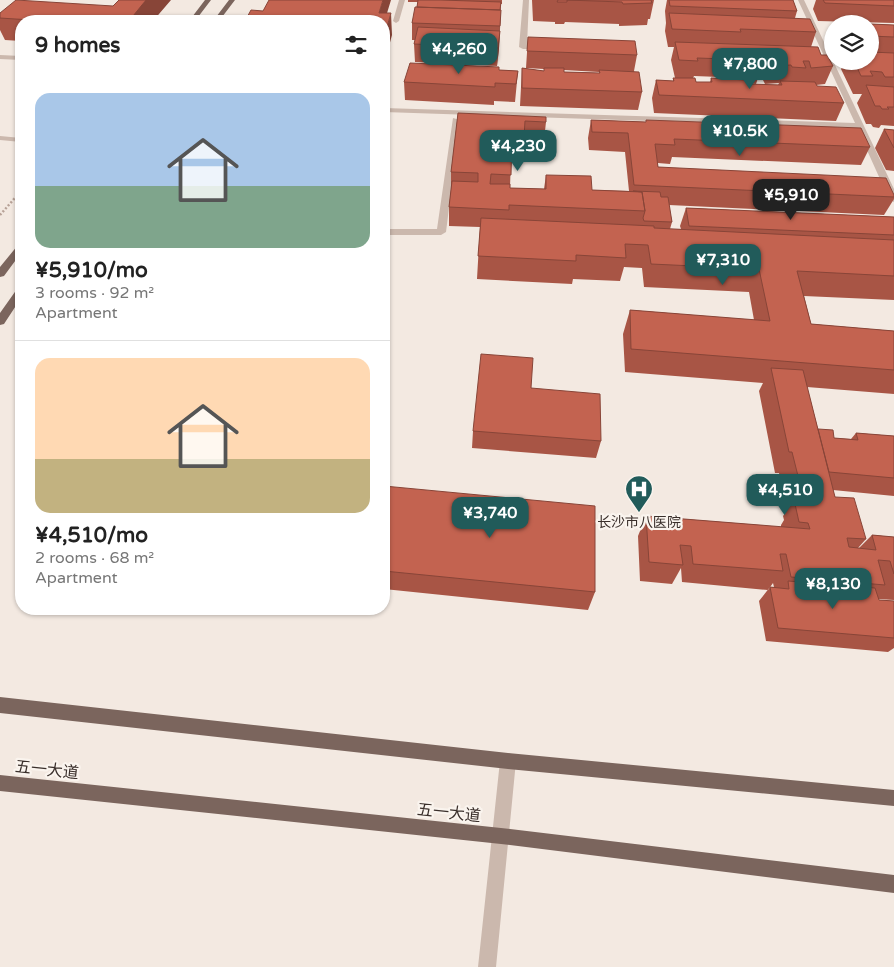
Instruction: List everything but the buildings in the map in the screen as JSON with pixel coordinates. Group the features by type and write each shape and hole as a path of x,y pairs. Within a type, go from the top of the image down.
{"main road":[{"path":"197,15 208,0"},
{"path":"221,15 232,0"},
{"path":"0,274 15,255"},
{"path":"0,320 15,299"},
{"path":"2,704 508,761 894,798"},
{"name":"五一大道","path":"0,783 502,836 894,884"}],"street":[{"path":"396,21 402,0"},
{"path":"526,0 523,46 553,48"},
{"path":"801,0 894,199"},
{"path":"0,57 15,58"},
{"path":"390,110 859,126"},
{"path":"390,232 441,232 456,120"},
{"path":"0,138 15,139"},
{"path":"486,967 502,836 508,761"}],"path":[{"path":"0,215 15,198"}],"place":[{"name":"长沙市八医院","path":"639,513"}]}
